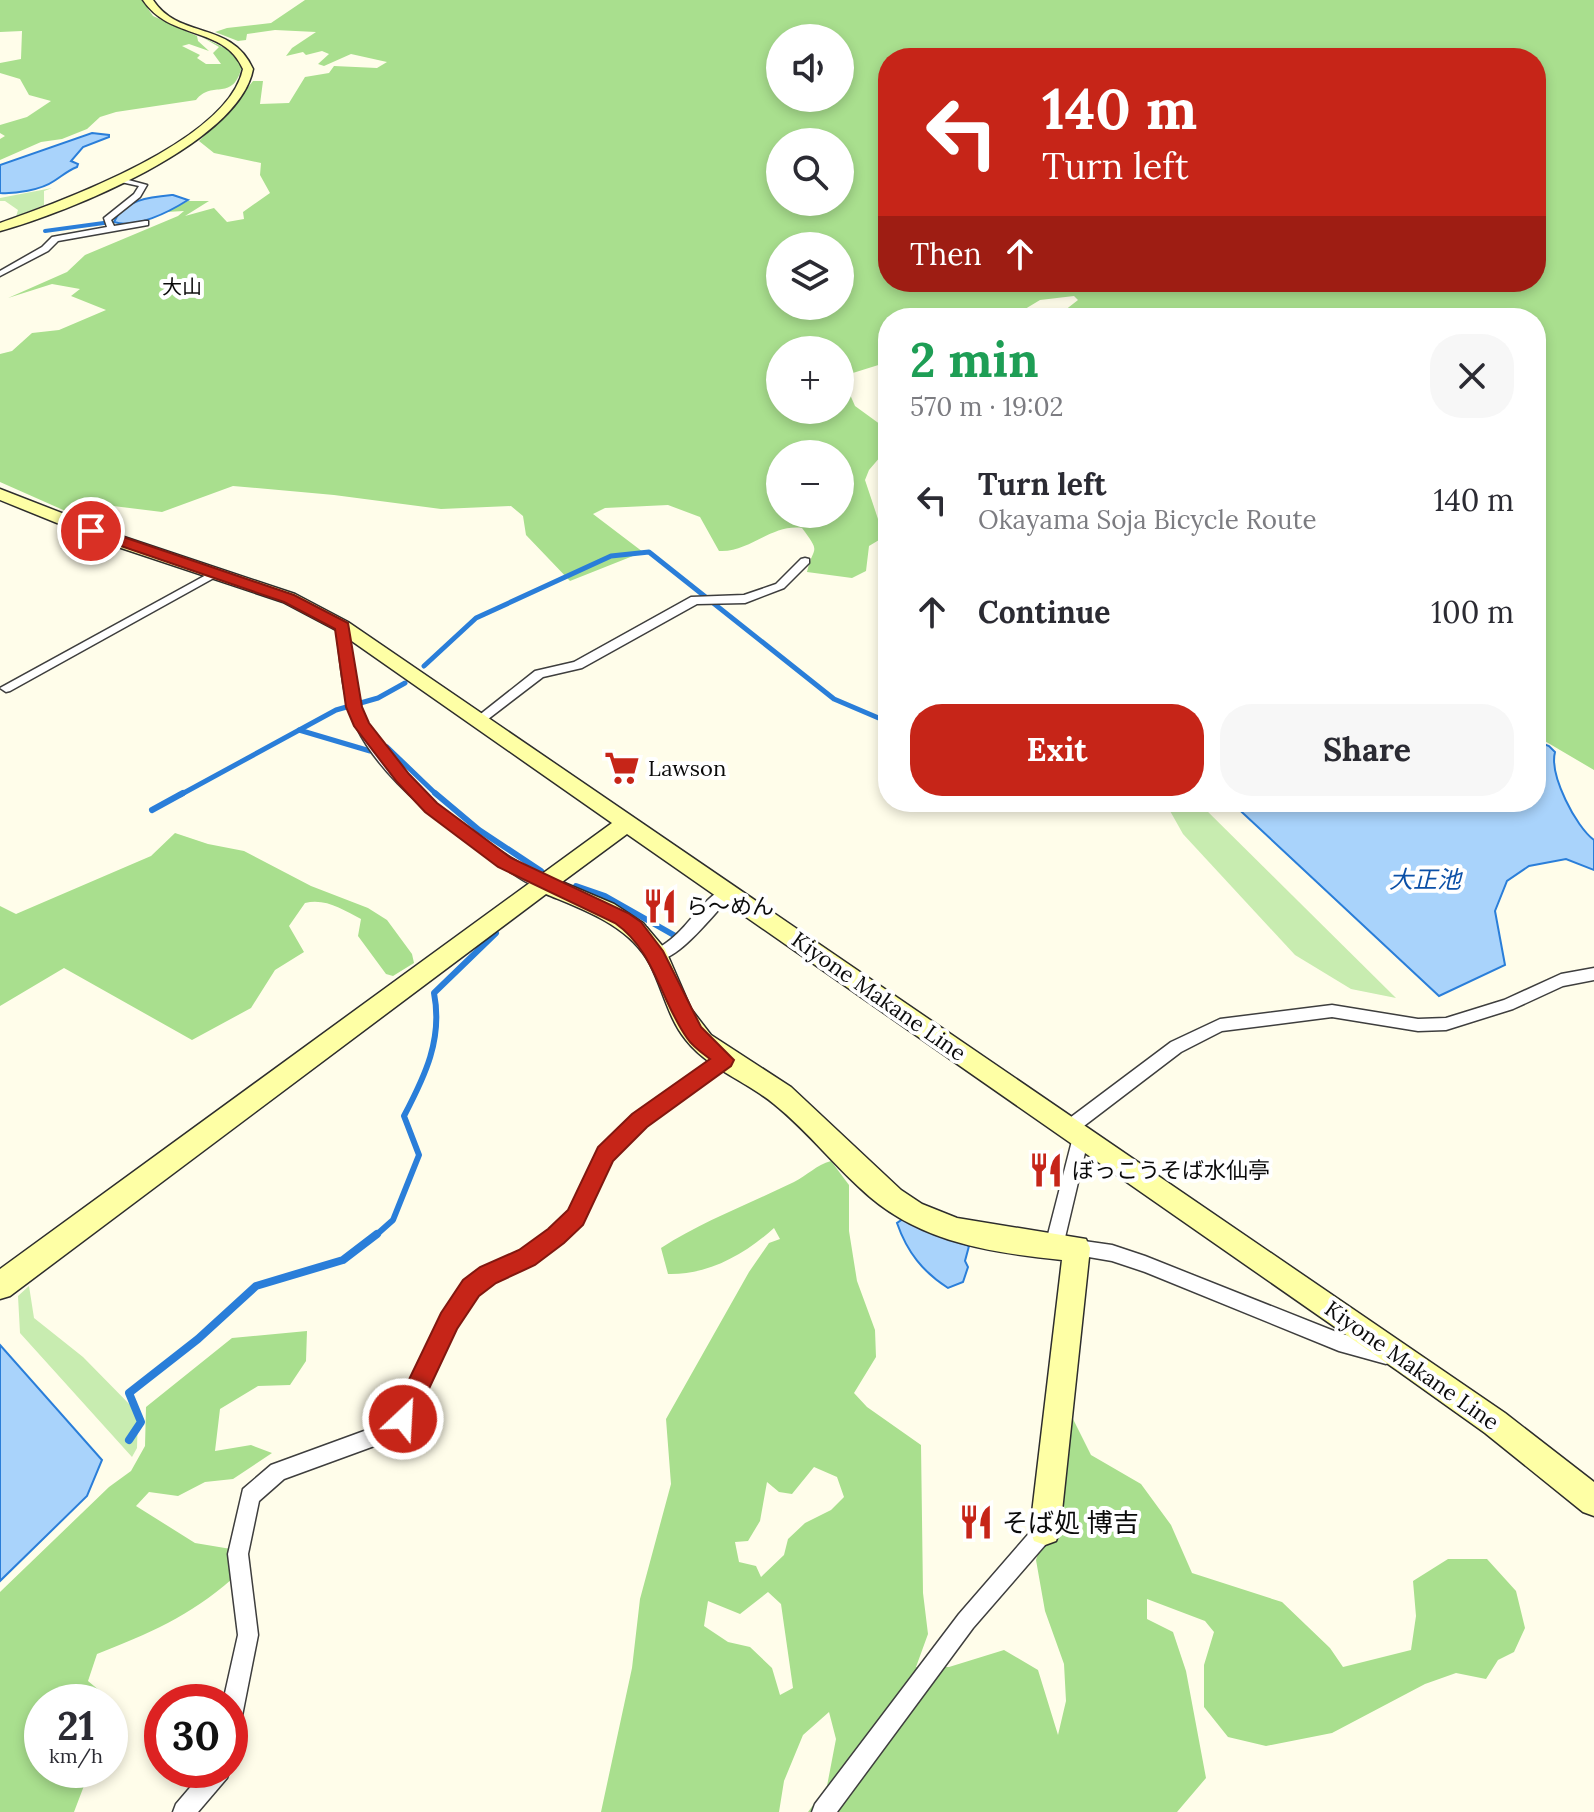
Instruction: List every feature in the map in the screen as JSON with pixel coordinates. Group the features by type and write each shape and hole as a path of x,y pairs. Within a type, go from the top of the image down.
{"main road":[{"path":"0,227 124,180 162,160 198,134 240,89 247,75 247,63 238,50 220,39 164,18 148,0"},
{"name":"Kiyone Makane Line","path":"0,494 115,540 289,598 342,626 1408,1361 1495,1423 1594,1501"},
{"path":"0,1286 628,822"},
{"path":"542,883 635,927 657,956 694,1033 724,1060 780,1093 865,1175 909,1209 941,1225 982,1237 1066,1247 1045,1530"}],"street":[{"path":"109,225 143,185 124,180"},
{"path":"0,274 45,249 55,239 109,225 145,223"},
{"path":"479,720 539,674 578,665 695,600 745,599 780,586 805,561"},
{"path":"6,688 217,572"},
{"path":"342,626 353,704 362,726 382,752 431,807 504,862 542,883"},
{"path":"657,956 683,940 727,892"},
{"path":"1408,1361 1339,1342 1134,1260 1112,1253 1066,1247 1075,1132 1176,1047 1220,1025 1332,1011 1418,1025 1446,1024 1508,1005 1561,980 1594,974"},
{"path":"238,1684 248,1635 238,1554 250,1496 278,1472 392,1430 403,1419 449,1321 471,1288 488,1275 527,1258 556,1236 575,1217 605,1154 640,1121 724,1060"},
{"path":"823,1812 966,1621 1045,1530"},
{"path":"184,1812 204,1788"}],"green space":[{"path":"0,0 142,0 153,16 197,36 209,51 189,44 182,46 200,55 197,58 206,64 221,64 213,53 219,47 202,37 229,50 242,66 233,84 202,94 196,100 116,112 100,117 87,129 62,139 41,142 0,160 0,139 5,136 0,133 0,125 27,117 51,101 29,95 20,79 0,73 0,63 21,59 22,31 0,32"},
{"path":"305,0 1594,0 1594,770 1546,742 1546,308 1068,308 1078,300 1074,296 1040,300 1027,308 878,308 878,365 854,373 854,336 766,336 766,424 854,424 854,404 878,423 878,460 865,480 878,519 878,541 869,546 866,571 852,578 807,572 814,547 802,528 854,528 854,440 766,440 766,528 791,528 740,548 719,551 700,517 668,505 605,508 593,514 643,552 570,581 526,535 523,516 511,506 441,509 233,486 162,512 89,503 70,513 0,482 0,354 12,351 32,333 59,330 106,310 71,296 80,289 52,284 8,298 67,272 85,255 178,216 184,211 166,212 188,201 209,201 185,216 214,208 227,222 244,219 243,212 270,193 260,175 261,163 214,153 199,141 253,81 263,81 260,104 289,103 305,77 329,73 334,66 377,68 387,62 351,54 324,66 318,64 329,54 322,51 286,56 292,48 316,32 275,30 247,34 246,40 238,41 215,32 271,23"},
{"path":"52,188 44,191 44,205 16,217 18,210 0,201 0,198"},
{"path":"1171,812 1208,812 1396,998 1351,989 1295,955 1183,834"},
{"path":"175,833 244,851 311,886 368,908 387,920 412,954 414,963 393,976 386,974 358,936 361,919 334,906 313,902 305,903 289,926 304,952 275,970 251,1008 192,1040 64,968 0,1006 0,906 16,914 151,856"},
{"path":"831,1161 849,1185 849,1231 857,1281 875,1330 876,1357 854,1393 867,1407 921,1445 923,1593 928,1634 916,1667 949,1667 1004,1650 1038,1670 1058,1735 1066,1701 1064,1664 1045,1611 1036,1560 1060,1487 1067,1407 1091,1455 1141,1484 1171,1525 1192,1573 1282,1602 1330,1648 1343,1667 1411,1650 1416,1616 1413,1581 1448,1559 1487,1559 1516,1591 1525,1628 1514,1652 1498,1660 1486,1679 1456,1673 1425,1684 1332,1733 1266,1746 1228,1737 1204,1707 1204,1665 1214,1632 1205,1621 1147,1599 1147,1619 1173,1632 1186,1671 1206,1778 1177,1812 808,1812 827,1786 836,1739 829,1712 803,1735 784,1781 779,1812 601,1812 632,1668 640,1599 671,1484 666,1419 749,1272 769,1243 780,1239 774,1228 725,1262 683,1273 668,1274 661,1248","holes":["814,1467 837,1477 844,1497 831,1510 805,1523 788,1539 784,1555 761,1577 756,1566 739,1562 735,1542 748,1541 760,1521 767,1482 779,1492 792,1494","768,1592 781,1604 793,1688 780,1695 772,1668 750,1647 728,1642 704,1626 708,1601 740,1614"]},
{"path":"29,1286 34,1318 83,1357 138,1413 137,1448 132,1457 20,1333 18,1296"},
{"path":"307,1331 306,1361 290,1385 258,1386 220,1409 215,1451 251,1445 272,1453 233,1479 205,1482 178,1496 149,1492 136,1506 195,1543 231,1549 232,1579 200,1604 168,1623 97,1654 88,1681 92,1684 24,1684 24,1788 83,1788 74,1812 0,1812 0,1592 109,1487 131,1471 145,1446 146,1407 232,1338"}],"water":[{"path":"92,133 109,137 83,147 71,161 78,164 77,167 42,187 0,193 0,165"},
{"path":"173,195 188,200 142,221 114,222 131,204 147,198"},
{"name":"大正池","path":"1546,745 1549,746 1555,752 1556,774 1566,800 1579,824 1594,840 1594,870 1566,859 1529,866 1507,881 1495,911 1505,965 1439,996 1242,812 1546,812"},
{"path":"903,1219 969,1246 965,1261 968,1267 963,1282 948,1288 924,1268 901,1233 897,1223"},
{"path":"0,1345 102,1460 87,1496 0,1581"}],"waterway":[{"path":"45,231 111,222"},
{"path":"424,666 476,618 611,556 649,552 834,699 878,718"},
{"path":"299,730 336,710 378,698 405,683"},
{"path":"180,795 299,730"},
{"path":"299,730 370,751"},
{"path":"387,747 437,795"},
{"path":"152,810 183,793"},
{"path":"435,793 479,830 541,871"},
{"path":"576,886 605,896 679,938"},
{"path":"375,1236 393,1220 419,1155 404,1116 425,1072 434,1042 434,993 496,933"},
{"path":"129,1440 141,1422 129,1393 198,1339 256,1286 343,1260 377,1234"}],"place":[{"name":"Lawson","path":"622,768"},
{"name":"ら～めん","path":"660,906"},
{"name":"ぼっこうそば水仙亭","path":"1046,1170"},
{"name":"そば処 博吉","path":"976,1522"}],"district":[{"name":"大山","path":"182,286"}],"route":[{"path":"91,531 289,598 342,626 354,707 362,726 403,778 431,807 504,862 635,927 657,956 685,1020 694,1033 724,1060 640,1121 605,1154 575,1217 556,1236 527,1258 488,1275 471,1288 449,1321 403,1419"}]}
